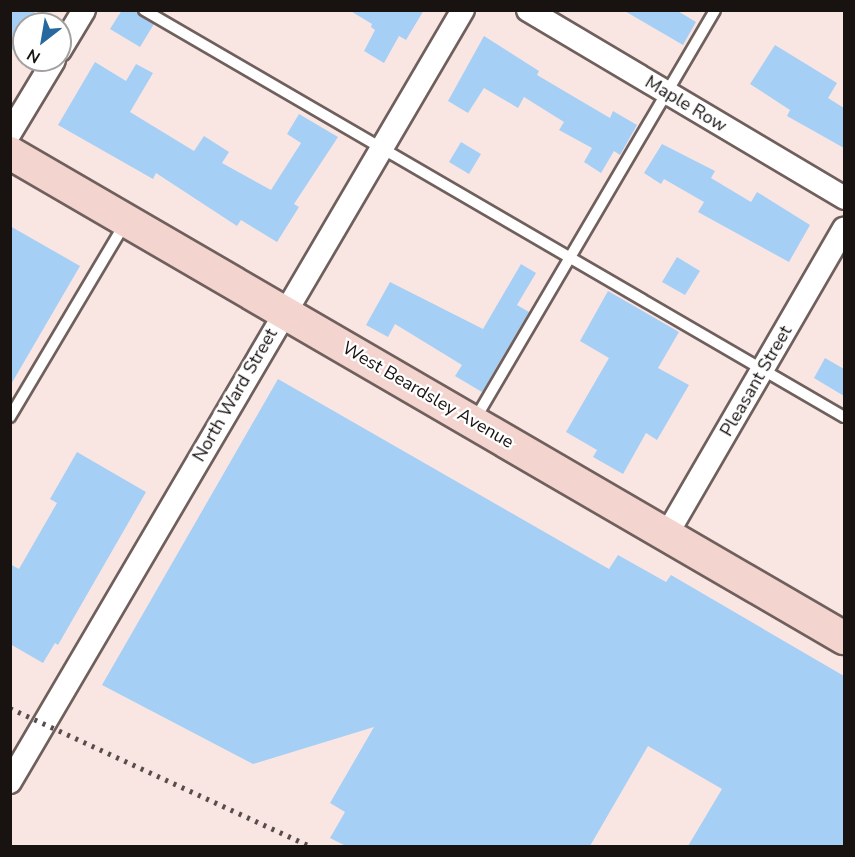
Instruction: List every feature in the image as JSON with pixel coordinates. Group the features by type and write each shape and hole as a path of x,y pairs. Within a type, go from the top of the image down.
{"main road":[{"name":"West Beardsley Avenue","path":"10,153 844,638"}],"street":[{"path":"72,30 84,10"},
{"name":"North Ward Street","path":"10,782 283,311 463,10"},
{"name":"Maple Row","path":"528,10 844,198"},
{"path":"10,133 47,72"},
{"name":"Pleasant Street","path":"666,534 844,229"}],"lane":[{"path":"144,10 844,417"},
{"path":"473,422 715,10"},
{"path":"10,417 127,220"}],"building":[{"path":"10,10 36,10 35,12 12,12 10,55"},
{"path":"122,10 137,10 154,24 140,47 110,29"},
{"path":"349,10 424,10 406,40 399,36 384,63 364,51 375,30 371,27 372,24"},
{"path":"623,10 676,10 696,22 683,45"},
{"path":"484,36 539,71 537,75 610,118 613,111 637,125 620,155 614,151 601,173 584,162 592,148 559,130 564,122 524,97 518,108 484,88 468,113 448,101"},
{"path":"775,45 837,83 828,98 844,108 844,148 787,116 790,110 750,84"},
{"path":"95,62 126,81 136,64 153,73 130,112 194,151 204,136 229,152 222,163 271,190 301,143 287,134 299,114 338,137 294,204 299,207 277,242 241,220 237,226 156,173 153,179 58,125"},
{"path":"461,142 481,154 469,174 449,162"},
{"path":"662,144 715,171 711,178 751,202 757,192 810,225 789,262 698,212 704,202 664,179 661,184 644,173"},
{"path":"10,226 80,266 10,386"},
{"path":"677,257 700,271 685,295 662,282"},
{"path":"521,264 536,273 517,305 529,312 482,392 455,376 462,365 395,324 388,337 366,325 390,282 483,329"},
{"path":"608,291 679,332 658,368 689,385 657,440 646,433 623,474 593,457 597,450 566,432 609,358 580,341"},
{"path":"825,358 844,369 844,396 814,378"},
{"path":"278,379 609,569 618,555 666,582 671,575 844,676 844,846 688,846 722,789 648,746 590,846 346,846 330,838 345,812 330,803 374,727 253,764 102,685"},
{"path":"77,452 146,492 58,645 55,643 43,663 10,644 10,564 19,569 57,503 50,499"}],"railway":[{"path":"10,708 310,846"}]}
